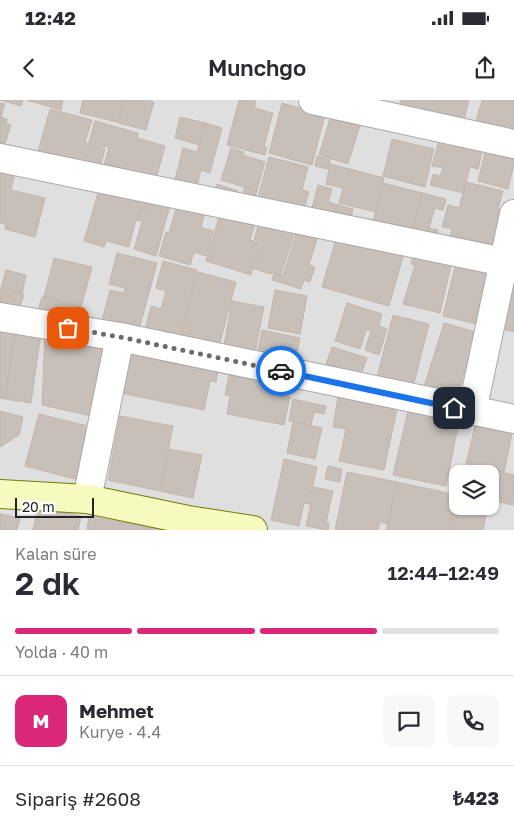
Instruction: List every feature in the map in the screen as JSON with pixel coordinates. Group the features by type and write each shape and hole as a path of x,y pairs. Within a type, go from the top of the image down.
{"street":[{"path":"313,100 514,144"},
{"path":"0,158 509,263"},
{"path":"472,411 509,263 514,214"},
{"path":"0,317 120,337 514,419"},
{"path":"87,499 120,337"},
{"path":"0,494 87,499 187,525 253,530"}],"shaded area":[{"path":"0,100 514,100 514,530 0,530"}],"building":[{"path":"0,100 23,100 21,106"},
{"path":"26,100 63,100 61,110"},
{"path":"83,100 123,100 117,122 80,113"},
{"path":"124,100 154,102 146,130 118,123"},
{"path":"239,100 256,101 254,108 273,113 264,147 267,147 265,155 227,145"},
{"path":"401,100 469,100 462,127 398,112"},
{"path":"482,100 514,100 514,138 474,128"},
{"path":"0,103 5,104 1,117 7,119 6,123 11,125 2,153 0,153"},
{"path":"282,103 325,115 312,165 269,153"},
{"path":"50,109 92,120 85,142 105,148 98,176 36,158"},
{"path":"332,113 361,122 348,164 319,155"},
{"path":"180,117 205,123 199,145 175,138"},
{"path":"95,121 138,133 137,138 165,146 155,183 102,173 109,147 89,142"},
{"path":"205,123 222,128 210,173 201,170 196,190 174,184 183,148 197,152"},
{"path":"392,139 434,149 425,187 383,176"},
{"path":"439,140 482,151 478,169 470,167 463,193 430,185 433,174 440,176 443,168 432,166"},
{"path":"231,148 244,152 243,155 265,162 257,191 221,180"},
{"path":"486,148 514,155 514,164 508,189 478,181"},
{"path":"317,156 330,160 328,169 315,166"},
{"path":"269,157 308,167 302,190 309,192 302,217 256,205"},
{"path":"330,164 384,178 376,212 339,203 343,188 326,184"},
{"path":"0,168 15,172 11,190 45,198 35,237 5,229 6,224 0,223"},
{"path":"466,182 503,191 498,209 504,210 492,256 448,245 452,229 442,227 448,205 459,208"},
{"path":"383,183 422,193 410,239 371,229"},
{"path":"217,184 238,191 234,204 212,197"},
{"path":"318,185 332,189 328,202 353,209 349,226 310,216"},
{"path":"100,186 147,200 140,221 136,220 129,247 106,241 104,247 84,241"},
{"path":"245,187 257,191 252,206 240,203"},
{"path":"422,193 446,199 443,210 435,208 429,228 438,230 434,245 410,239"},
{"path":"148,200 170,206 156,256 134,249"},
{"path":"177,205 205,212 201,227 213,231 206,256 194,252 190,265 159,256 166,232 169,233"},
{"path":"221,210 256,221 250,240 260,243 251,275 206,261"},
{"path":"260,220 295,231 281,275 254,269 262,242 254,239"},
{"path":"297,230 318,236 309,265 315,267 310,282 304,280 301,289 272,280 274,273 283,276"},
{"path":"337,235 404,253 389,306 322,287"},
{"path":"415,248 453,257 440,313 403,304 415,265 411,264"},
{"path":"117,253 157,263 137,337 100,328 110,290 124,293 125,288 109,284"},
{"path":"54,258 92,267 81,307 44,297"},
{"path":"457,258 493,267 486,326 443,316"},
{"path":"163,261 197,270 180,339 145,330 151,306 161,309 166,291 156,288"},
{"path":"6,270 26,275 22,294 1,288"},
{"path":"198,272 236,282 217,354 179,345"},
{"path":"514,276 514,332 500,328"},
{"path":"1,288 24,294 18,316 0,311"},
{"path":"275,290 307,296 300,334 268,328"},
{"path":"42,297 85,308 80,328 36,317"},
{"path":"232,301 264,307 253,363 222,357"},
{"path":"347,303 382,314 379,326 387,329 379,355 365,350 371,331 366,330 360,349 335,341"},
{"path":"393,315 429,324 413,387 377,377"},
{"path":"444,323 476,332 457,397 424,387"},
{"path":"0,325 16,327 5,399 0,398"},
{"path":"15,329 41,333 31,403 5,399"},
{"path":"262,330 300,338 297,353 272,348 268,364 256,362"},
{"path":"45,333 106,347 91,416 42,405"},
{"path":"332,347 367,358 361,375 326,364"},
{"path":"128,351 218,369 216,382 210,381 204,410 120,393"},
{"path":"229,375 284,386 282,396 290,397 284,425 227,414 230,396 225,395"},
{"path":"338,397 397,409 384,470 339,461 346,429 333,427"},
{"path":"293,399 326,406 324,414 314,412 311,425 289,421"},
{"path":"0,411 23,417 19,435 0,447"},
{"path":"408,411 459,421 446,486 393,475"},
{"path":"39,414 96,428 83,481 25,466"},
{"path":"120,416 173,426 160,491 108,480"},
{"path":"293,422 322,428 315,459 287,453"},
{"path":"475,426 512,434 504,472 499,471 499,465 466,464"},
{"path":"169,449 202,455 193,498 160,491"},
{"path":"284,459 317,467 309,504 304,503 299,526 271,520"},
{"path":"328,466 342,469 340,482 325,479"},
{"path":"499,471 514,475 513,505 499,502"},
{"path":"347,472 397,482 388,524 380,522 378,530 335,530"},
{"path":"397,482 449,493 449,515 452,515 449,530 386,530"},
{"path":"314,487 333,491 326,523 329,523 328,530 306,526"},
{"path":"38,508 81,516 78,530 33,530"},
{"path":"0,514 20,518 17,530 0,530"},
{"path":"452,515 486,515 483,530 449,530"},
{"path":"89,516 162,530 87,530"}],"way so far":[{"path":"68,328 281,371"}],"route":[{"path":"281,371 454,408"}]}
